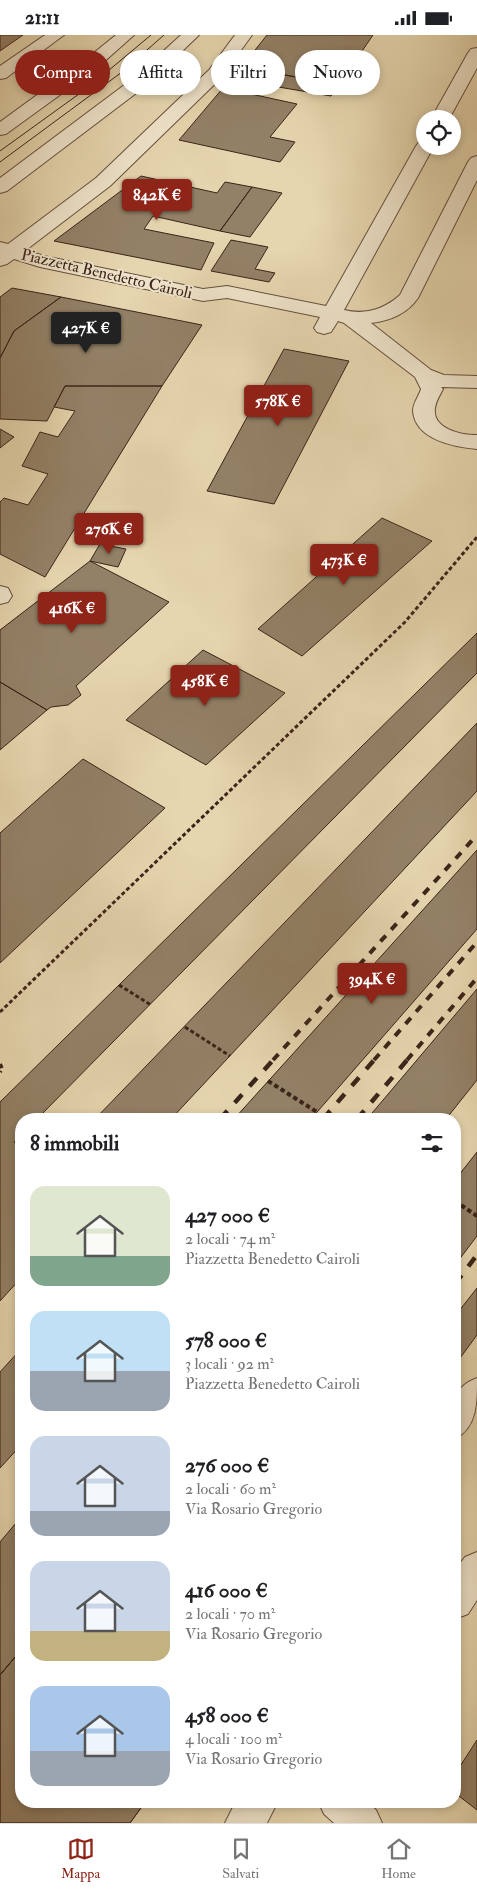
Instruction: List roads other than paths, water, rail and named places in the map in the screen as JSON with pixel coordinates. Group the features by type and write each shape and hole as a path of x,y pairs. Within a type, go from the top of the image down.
{"street":[{"path":"0,75 56,35"},
{"path":"0,130 91,64 126,35"},
{"path":"0,187 141,81 191,35"},
{"path":"4,253 103,182 215,74 244,35"},
{"path":"445,110 477,53"},
{"path":"420,155 335,320 369,319 385,315 398,308 408,298 477,162"},
{"name":"Piazzetta Benedetto Cairoli","path":"4,253 203,295 217,306 335,320 392,349 424,374 445,383 477,382"},
{"name":"Piazzetta Benedetto Cairoli","path":"335,320 346,333 392,349"},
{"path":"424,374 432,389 424,403 424,413 428,423 438,432 452,439 477,442"},
{"path":"461,1415 477,1393"},
{"path":"461,1592 477,1569"},
{"path":"244,1823 254,1808"},
{"path":"345,1808 363,1823"}],"tram line":[{"path":"0,151 90,86 151,35"},
{"path":"0,162 122,72 164,35"}],"railway":[{"path":"273,1060 477,835"},
{"path":"374,1060 477,942"},
{"path":"407,1060 477,978"},
{"path":"225,1113 274,1059"},
{"path":"328,1113 375,1059"},
{"path":"362,1113 408,1059"},
{"path":"461,1276 477,1255"}]}
